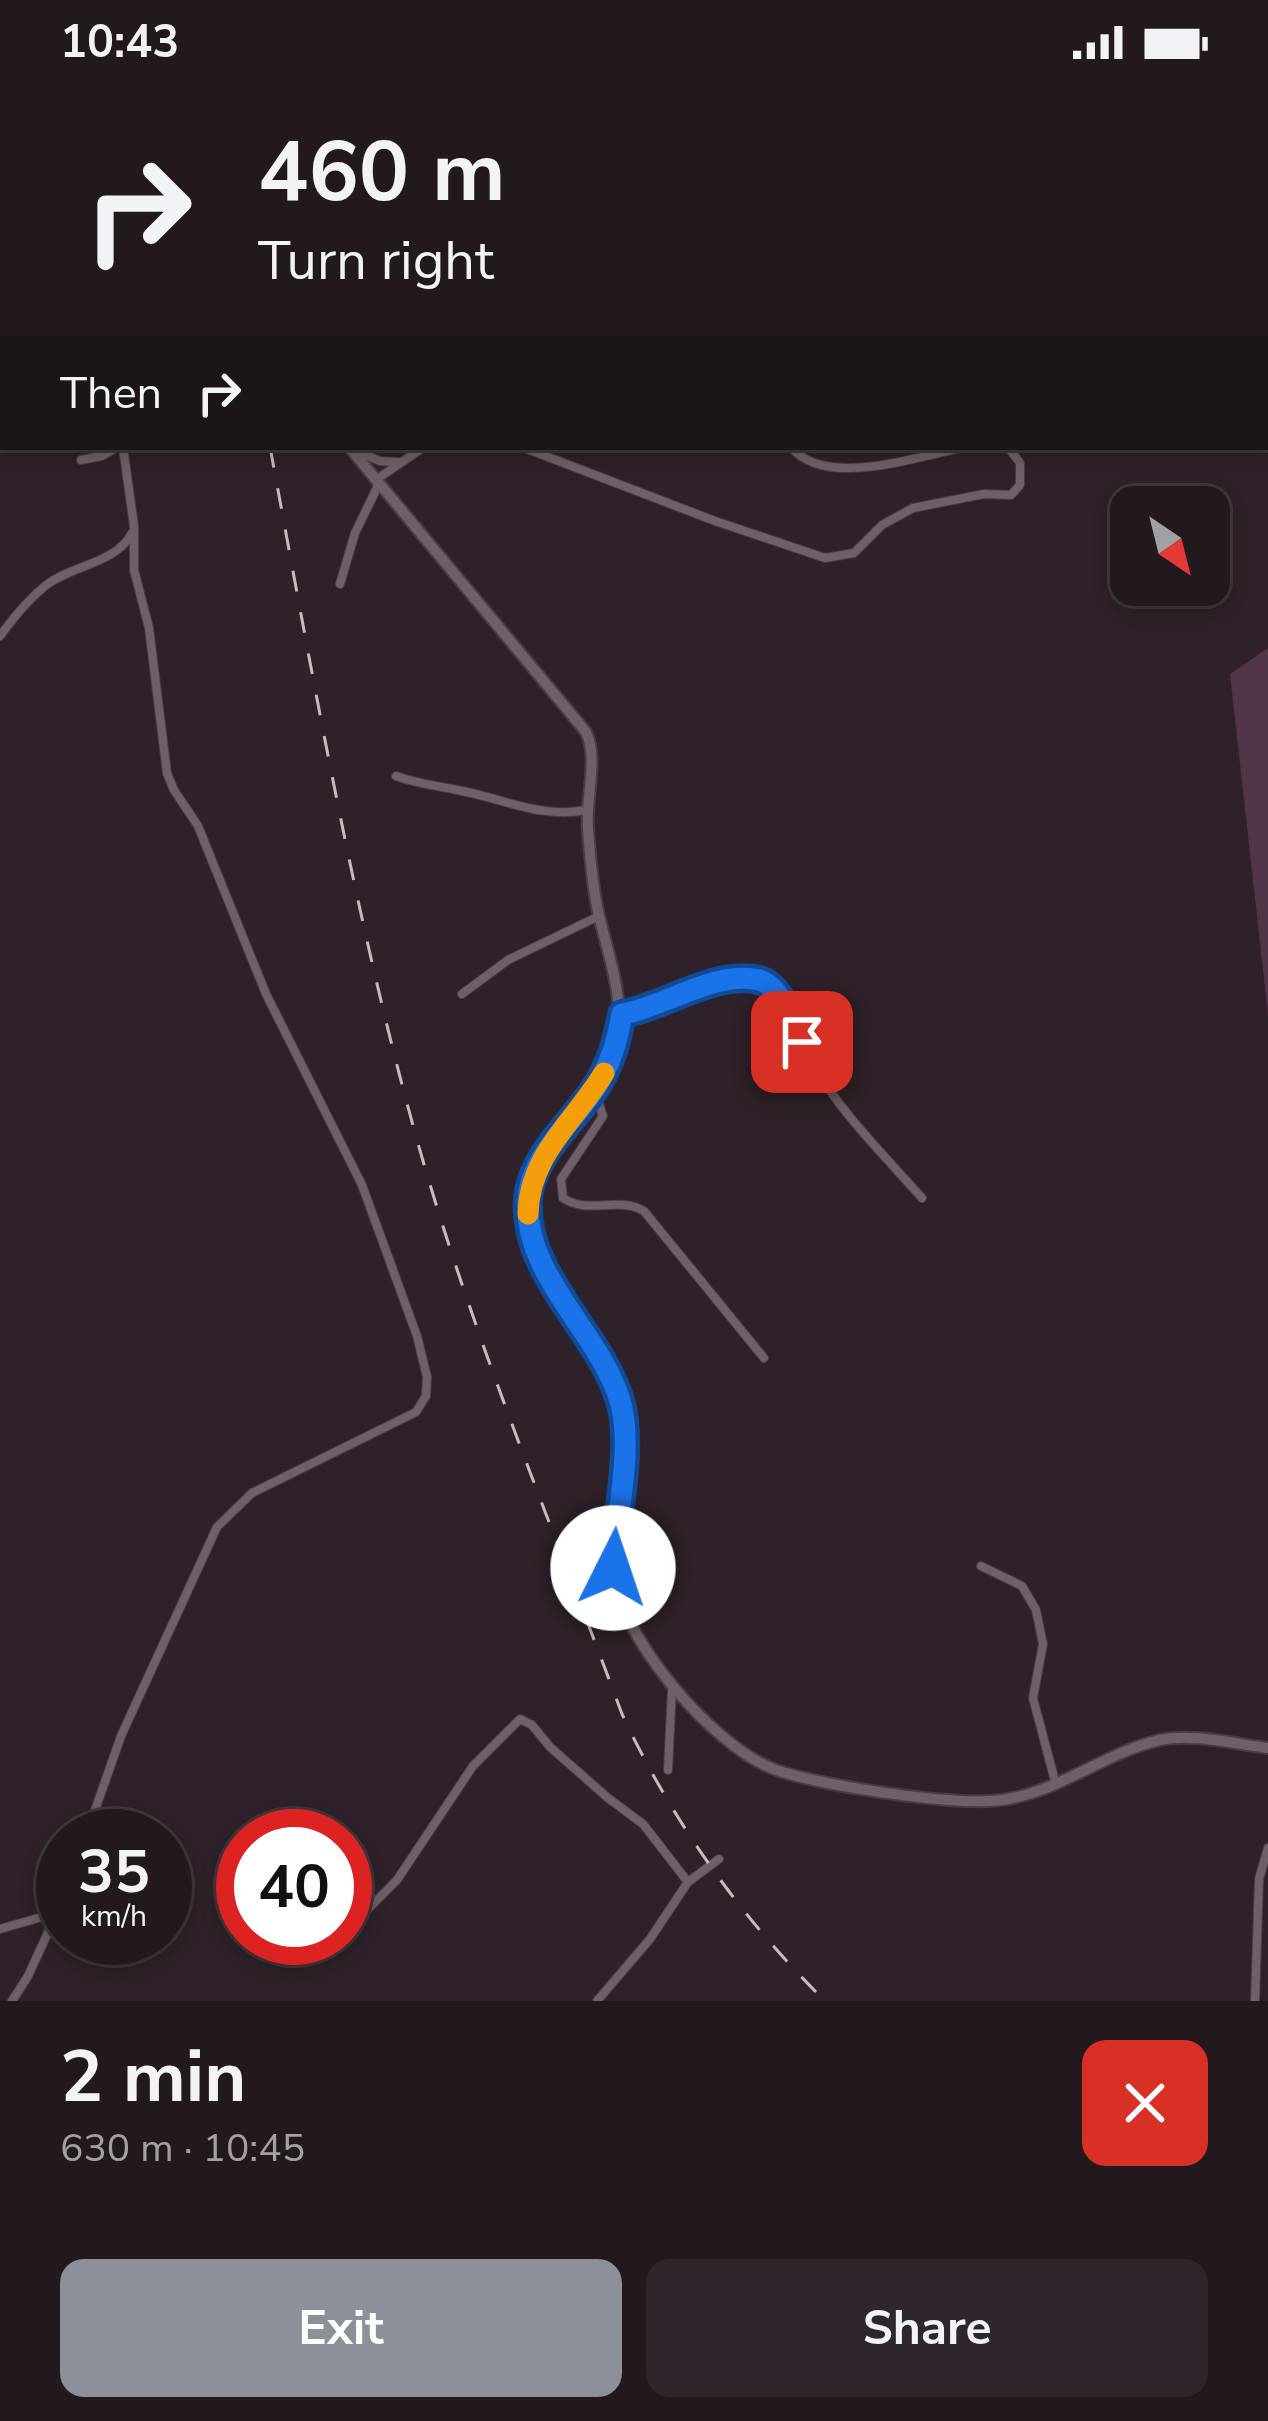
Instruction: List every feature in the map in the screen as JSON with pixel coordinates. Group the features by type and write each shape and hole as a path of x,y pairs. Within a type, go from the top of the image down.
{"street":[{"path":"81,460 115,450"},
{"path":"95,1809 121,1736 217,1527 252,1493 416,1412 426,1396 427,1377 417,1336 362,1185 266,994 198,826 167,773 149,628 134,570 134,526 121,450"},
{"path":"352,450 592,745 586,810 599,916 622,1014 617,1041 594,1090 536,1167 528,1193 528,1216 544,1267 591,1342 620,1402 625,1434 613,1568 622,1606 672,1689 753,1759 777,1770 826,1782 980,1803 1056,1785 1164,1739 1268,1748"},
{"path":"355,450 400,463"},
{"path":"376,478 420,450"},
{"path":"530,450 825,558 854,553 882,525 913,508 984,494 1012,495 1020,485 1020,463 1012,450"},
{"path":"794,450 814,464 837,467 873,466 951,450"},
{"path":"340,584 377,488 376,478"},
{"path":"0,636 46,584 104,559 130,539 134,526"},
{"path":"396,776 426,787 561,815 586,810"},
{"path":"462,994 508,960 599,916"},
{"path":"622,1014 718,981 760,980 773,991 813,1064 856,1124 922,1198"},
{"path":"594,1090 603,1117 561,1179 563,1198 579,1206 626,1204 644,1211 764,1358"},
{"path":"980,1566 1022,1586 1036,1610 1043,1644 1033,1698 1035,1717 1056,1785"},
{"path":"668,1770 672,1689"},
{"path":"372,1906 397,1880 473,1766 520,1719 643,1824 688,1882"},
{"path":"1255,2001 1259,1879 1268,1848"},
{"path":"597,2001 650,1939 688,1882 719,1859"},
{"path":"0,1929 36,1919"},
{"path":"12,2001 36,1959"}],"shaded area":[{"path":"1268,648 1268,1015 1230,674"}],"railway":[{"path":"271,450 336,795 394,1055 439,1213 488,1357 622,1714 642,1754 711,1867 825,2001"}],"slow traffic":[{"path":"528,1214 536,1167 604,1073"}],"route":[{"path":"613,1568 625,1434 620,1402 591,1342 544,1267 530,1232 528,1193 536,1167 607,1069 622,1014 718,981 760,980 792,1019 802,1042"}]}
